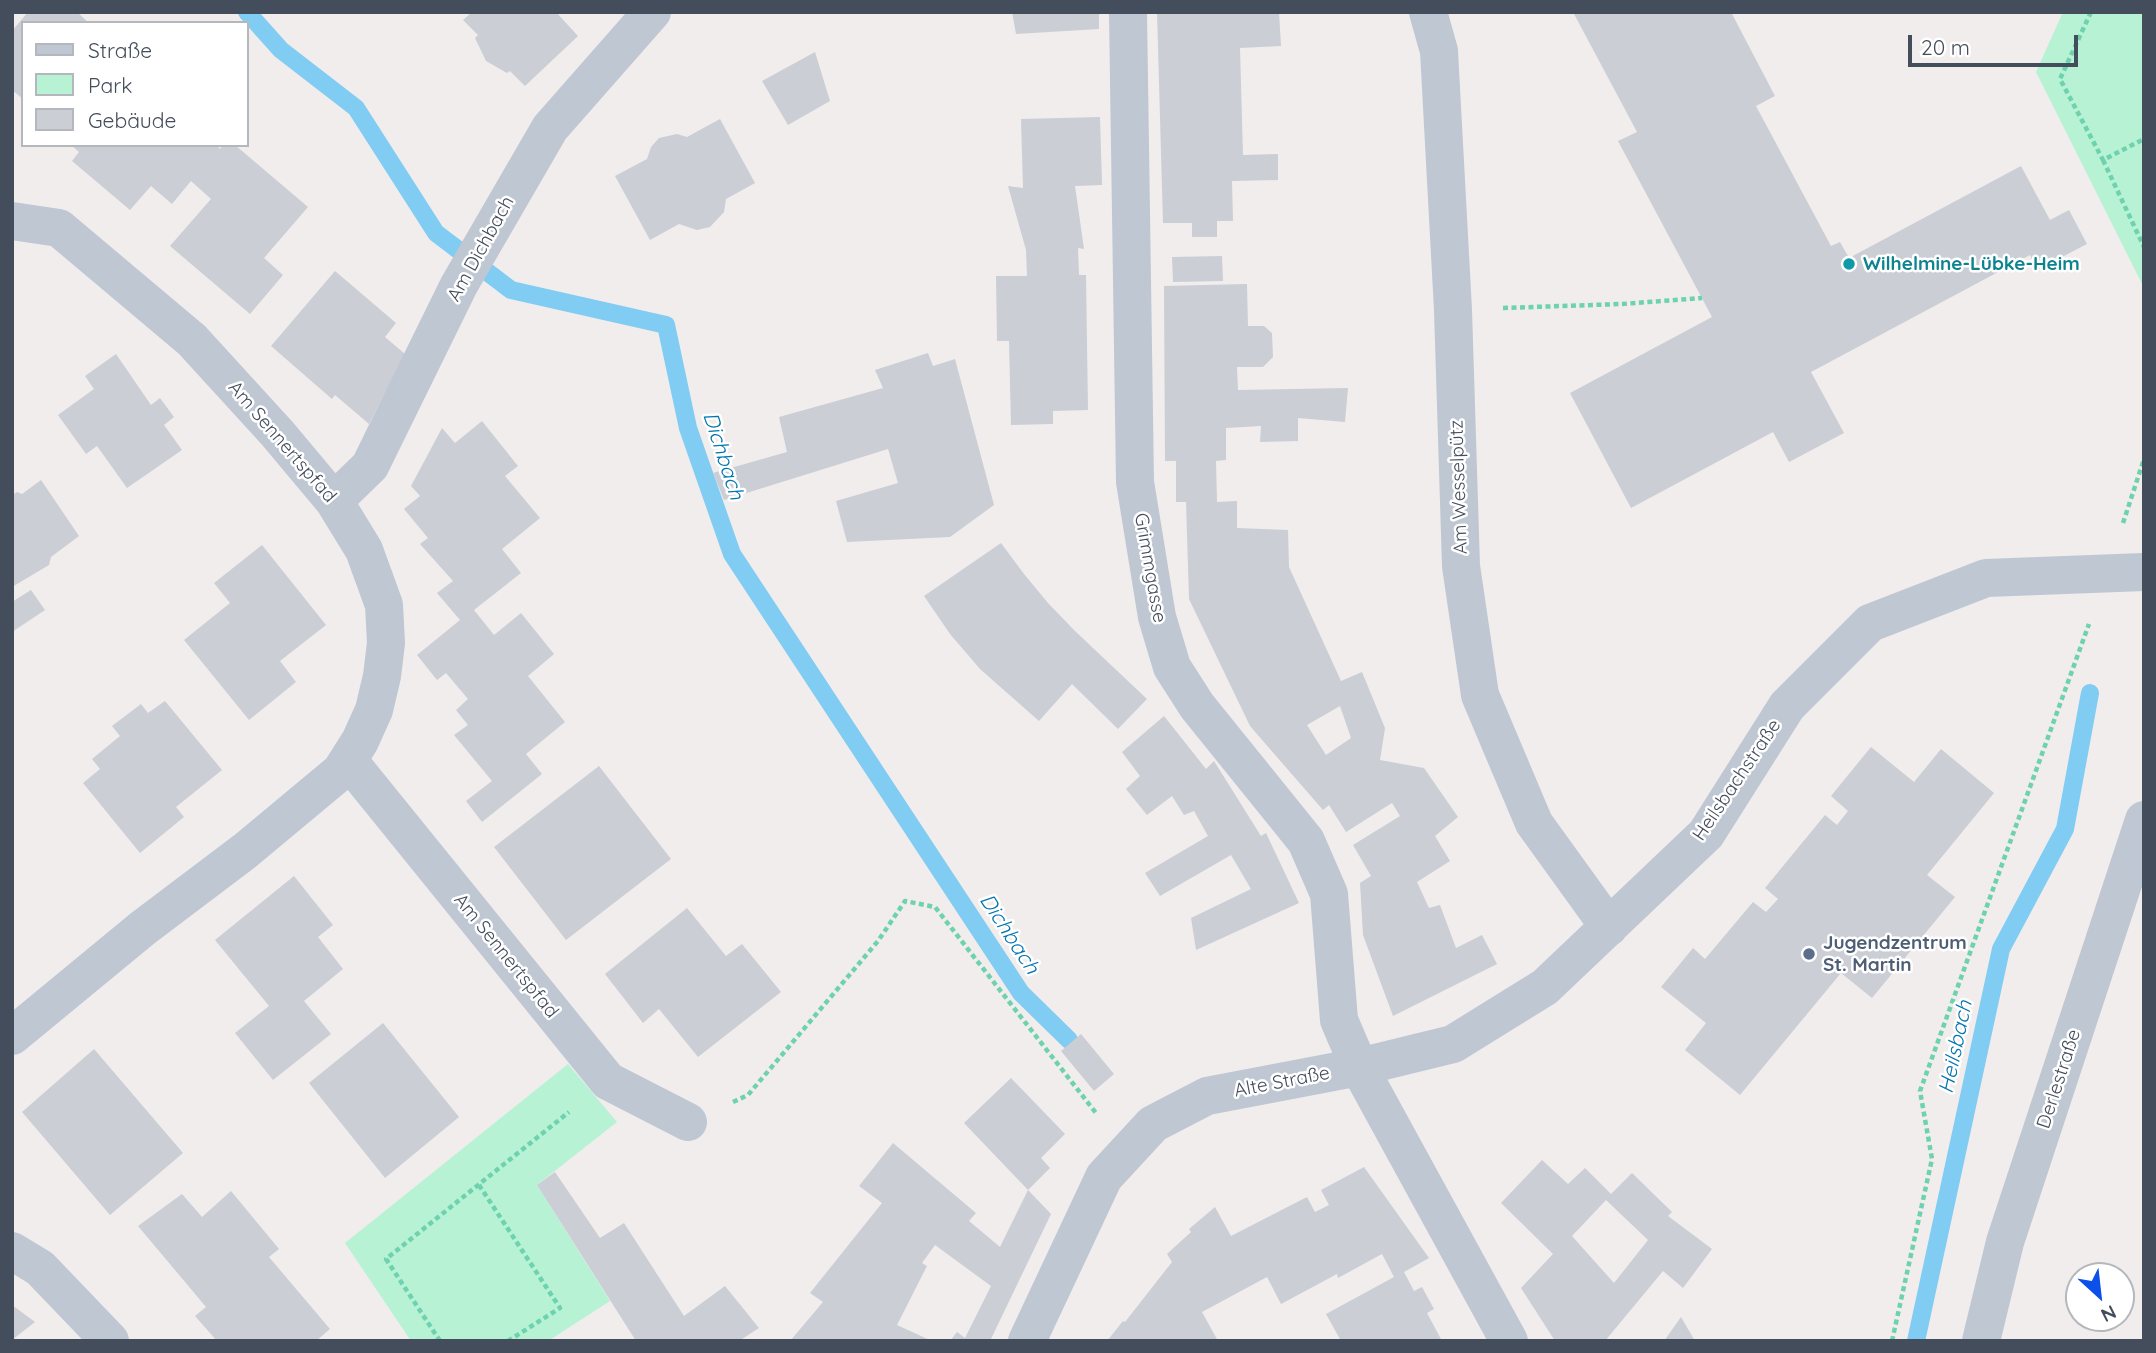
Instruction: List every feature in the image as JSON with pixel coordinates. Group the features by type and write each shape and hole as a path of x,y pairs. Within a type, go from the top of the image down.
{"street":[{"name":"Am Dichbach","path":"334,501 370,466 459,285 550,128 652,12"},
{"name":"Grimmgasse","path":"1128,12 1135,482 1157,617 1172,667 1197,706 1306,841 1329,894 1339,1020 1359,1067"},
{"name":"Am Wesselpütz","path":"1428,12 1439,51 1453,310 1461,566 1480,695 1534,823 1609,927"},
{"name":"Am Sennertspfad","path":"12,221 59,228 192,340 277,433 334,501 364,550 384,605 386,643 374,710 360,741 341,771 12,1036"},
{"name":"Heilsbachstraße","path":"1359,1067 1454,1044 1545,988 1706,834 1787,706 1870,623 1986,578 2125,572"},
{"name":"Am Sennertspfad","path":"348,760 608,1081 688,1122"},
{"name":"Derlestraße","path":"1981,1341 2005,1242 2144,820"},
{"name":"Alte Straße","path":"1027,1341 1104,1177 1153,1124 1207,1096 1359,1067"},
{"path":"1359,1067 1508,1341"},
{"path":"12,1251 40,1268 110,1341"}],"path":[{"path":"2091,12 2060,79 2103,160 2144,247"},
{"path":"2103,160 2144,139"},
{"path":"1453,310 1622,304 1702,298"},
{"path":"1892,1341 1932,1159 1920,1091 2125,572 2144,458"},
{"path":"688,1122 748,1095 878,941 905,901 935,907 1126,1152"},
{"path":"439,1341 386,1259 608,1081"},
{"path":"479,1185 560,1308 508,1341"}],"green space":[{"path":"2063,12 2144,12 2144,288 2036,72"},
{"path":"568,1064 617,1122 537,1185 610,1301 548,1341 411,1341 345,1243"}],"building":[{"path":"28,12 77,12 87,21 21,21 21,97 12,90 12,31"},
{"path":"472,12 556,12 578,36 525,86 510,71 507,73 486,61 475,38 478,35 463,20"},
{"path":"1012,12 1099,12 1099,29 1016,34"},
{"path":"1157,12 1279,12 1281,46 1240,48 1243,155 1278,154 1278,180 1232,181 1233,221 1217,221 1217,237 1192,237 1192,223 1163,223"},
{"name":"Wilhelmine-Lübke-Heim","path":"1573,12 1731,12 1775,96 1756,106 1831,246 1840,242 1849,258 2021,166 2050,220 2069,210 2087,244 2037,270 2030,255 1811,372 1844,433 1789,462 1773,432 1631,508 1570,393 1712,317 1618,141 1637,132"},
{"path":"815,52 830,101 788,125 762,81"},
{"path":"1100,117 1102,185 1075,186 1084,249 1078,248 1079,275 1086,275 1088,410 1053,411 1053,424 1011,425 1009,341 997,341 996,276 1027,276 1026,250 1008,186 1023,188 1021,119"},
{"path":"720,119 755,183 726,199 724,212 710,227 697,230 679,224 650,240 615,176 647,159 651,147 659,138 677,134 687,137"},
{"path":"73,147 237,147 308,207 264,258 283,275 250,314 170,246 211,199 191,181 172,204 151,186 130,210 72,161 79,152"},
{"path":"1222,256 1223,281 1173,282 1172,257"},
{"path":"335,271 396,323 385,337 405,354 369,424 335,395 332,399 271,346"},
{"path":"1247,284 1248,326 1264,326 1272,333 1273,357 1263,367 1237,367 1238,390 1348,388 1345,422 1298,418 1298,441 1260,442 1261,426 1226,428 1226,460 1216,461 1217,502 1237,501 1237,528 1288,530 1289,567 1341,681 1362,672 1385,728 1380,760 1424,768 1458,817 1435,836 1450,861 1417,882 1429,908 1440,905 1456,948 1482,935 1497,964 1393,1016 1363,935 1360,883 1371,876 1353,845 1400,816 1392,803 1346,832 1329,805 1323,810 1250,726 1189,599 1186,502 1176,502 1176,461 1165,461 1164,286","holes":["1340,706 1351,738 1326,755 1307,725"]},
{"path":"928,353 933,366 955,359 994,505 950,537 847,542 836,501 898,483 888,449 724,500 713,473 787,452 779,417 883,388 875,370"},
{"path":"116,354 151,405 160,398 174,417 164,425 182,450 127,488 97,446 86,454 58,415 94,389 85,376"},
{"path":"482,421 518,466 505,476 540,518 502,549 521,573 474,610 494,635 521,613 554,654 528,676 565,722 526,754 542,774 482,822 466,801 492,781 454,735 468,725 456,710 468,699 446,673 437,680 417,655 460,620 437,593 453,581 420,544 428,538 404,509 420,496 411,486 442,428 455,443"},
{"path":"41,480 79,536 51,557 49,565 12,587 12,495 17,492 22,494"},
{"path":"1001,543 1048,603 1147,699 1118,729 1072,684 1039,721 980,669 950,634 924,596"},
{"path":"262,545 326,625 280,661 296,682 249,720 184,640 230,603 214,583"},
{"path":"31,590 45,610 12,632 12,602"},
{"path":"165,701 222,770 176,807 184,817 140,853 83,783 100,769 92,759 120,736 112,726 141,704 148,713"},
{"path":"1164,716 1206,769 1214,761 1261,836 1266,833 1299,903 1196,950 1191,918 1251,889 1231,855 1160,896 1145,873 1208,836 1194,811 1184,815 1172,796 1147,815 1126,789 1140,776 1122,752"},
{"name":"Jugendzentrum St. Martin","path":"1871,747 1914,782 1941,749 1994,793 1927,875 1955,897 1872,998 1841,973 1740,1095 1685,1050 1706,1023 1661,987 1693,948 1705,959 1753,902 1766,912 1778,899 1765,888 1825,815 1837,825 1848,811 1831,796"},
{"path":"599,766 671,859 566,940 494,847"},
{"path":"294,876 333,925 318,937 343,969 304,1001 331,1034 273,1080 235,1033 269,1006 215,940"},
{"path":"687,908 726,956 742,944 781,992 698,1057 659,1009 643,1023 605,974"},
{"path":"383,1023 459,1117 385,1178 309,1083"},
{"path":"1081,1034 1114,1074 1094,1091 1061,1051"},
{"path":"94,1049 183,1153 110,1215 22,1112"},
{"path":"1011,1078 1065,1134 1041,1158 1050,1168 1028,1190 964,1123"},
{"path":"893,1143 976,1213 969,1221 1000,1247 1028,1190 1051,1214 990,1341 950,1341 957,1332 965,1338 991,1286 935,1245 922,1263 927,1266 897,1325 932,1341 790,1341 823,1302 810,1293 882,1203 859,1186"},
{"path":"1542,1160 1568,1184 1585,1168 1611,1194 1632,1173 1672,1212 1668,1216 1712,1249 1683,1288 1663,1271 1605,1341 1555,1341 1521,1288 1553,1254 1501,1203","holes":["1606,1200 1648,1240 1614,1283 1572,1236"]},
{"path":"1364,1167 1429,1258 1404,1272 1414,1291 1422,1287 1434,1309 1427,1313 1442,1341 1341,1341 1326,1314 1394,1277 1382,1254 1281,1304 1267,1277 1202,1312 1218,1341 1107,1341 1172,1262 1167,1254 1191,1232 1189,1229 1215,1207 1231,1236 1307,1197 1315,1212 1329,1205 1321,1190"},
{"path":"555,1172 600,1238 624,1223 684,1316 725,1286 759,1328 739,1341 636,1341 537,1185"},
{"path":"231,1191 279,1249 269,1257 330,1329 316,1341 217,1341 195,1316 206,1307 138,1226 182,1194 202,1217"},
{"path":"12,1305 35,1322 12,1340"},
{"path":"1681,1317 1695,1341 1664,1341"}],"waterway":[{"name":"Dichbach","path":"247,12 281,50 356,108 436,233 511,290 666,325 688,428 732,554 1021,993 1069,1040"},
{"name":"Heilsbach","path":"1916,1341 2001,949 2065,829 2090,693"}],"place":[{"name":"Wilhelmine-Lübke-Heim","path":"1849,264"},
{"name":"Jugendzentrum St. Martin","path":"1809,954"}]}
